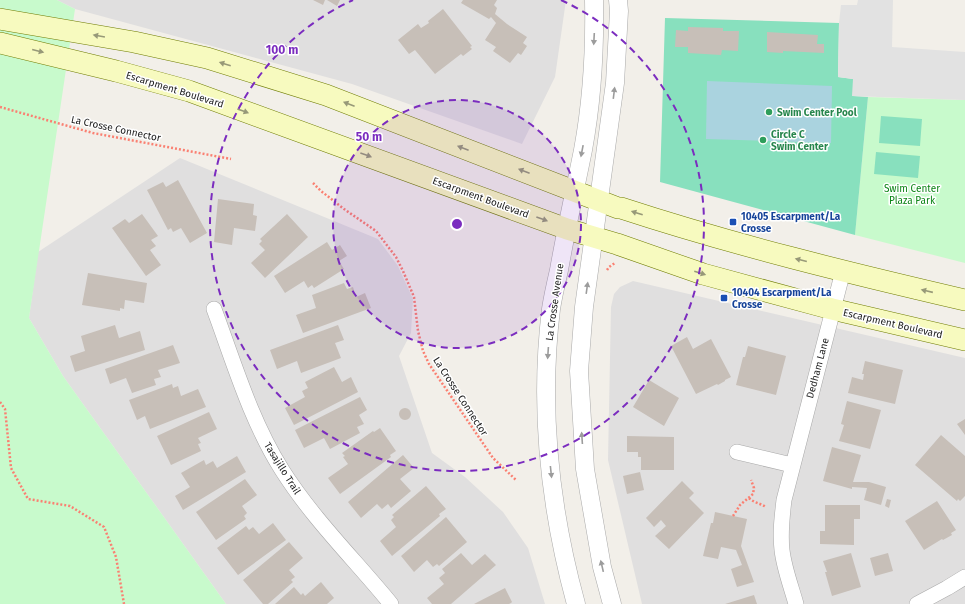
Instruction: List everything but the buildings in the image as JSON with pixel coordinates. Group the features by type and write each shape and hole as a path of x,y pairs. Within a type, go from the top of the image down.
{"main road":[{"path":"0,19 134,42 207,58 326,95 618,208 727,241 843,271 965,300"},
{"name":"Escarpment Boulevard","path":"0,43 116,71 189,91 567,229 617,244 703,274 832,309 965,340"}],"street":[{"name":"La Crosse Avenue","path":"576,604 556,514 548,442 546,373 551,309 583,149 589,105 593,47 594,0"},
{"path":"612,604 602,567 585,469 579,371 583,317 615,83 619,11 618,0"},
{"name":"Dedham Lane","path":"796,604 782,551 781,532 784,500 843,271"},
{"name":"Tasajillo Trail","path":"214,309 254,416 281,469 310,508 391,604"},
{"path":"737,452 792,465"},
{"path":"917,604 948,588 965,577"}],"path":[{"name":"La Crosse Connector","path":"0,107 93,133 231,159"},
{"name":"La Crosse Connector","path":"313,183 344,209 376,231 396,257 414,297 418,331 423,351 429,364 489,452 516,480"},
{"path":"604,274 609,267 617,262"},
{"path":"0,402 5,409 11,468 28,499 70,506 104,527 116,557 124,604"},
{"path":"733,516 740,505 753,494 754,491 751,480"},
{"path":"749,498 766,507"}],"shaded area":[{"path":"57,0 566,0 555,77 522,144 352,84 75,9"},
{"path":"858,0 893,0 892,47 965,52 965,100 852,96 853,79 838,77 839,23 841,5 857,5"},
{"path":"180,158 378,239 398,266 413,299 411,333 399,356 432,453 465,477 503,512 528,548 545,604 226,604 63,376 29,318 38,252"},
{"path":"633,281 965,358 965,604 642,604 608,460 611,307 614,294 620,287"}],"green space":[{"path":"0,0 57,0 75,9 29,318 63,376 226,604 0,604"},
{"name":"Circle C Swim Center","path":"665,18 839,23 838,77 853,79 853,96 868,97 855,235 660,182"},
{"name":"Swim Center Plaza Park","path":"868,97 965,100 965,263 855,235"},
{"path":"881,116 922,119 920,146 879,143"},
{"path":"876,152 920,156 918,178 874,174"}],"water":[{"name":"Swim Center Pool","path":"707,81 832,86 831,143 706,139"}],"place":[{"name":"Swim Center Pool","path":"769,112"},
{"name":"Circle C Swim Center","path":"763,140"},
{"name":"10405 Escarpment/La Crosse","path":"733,222"},
{"name":"10404 Escarpment/La Crosse","path":"724,298"}]}
